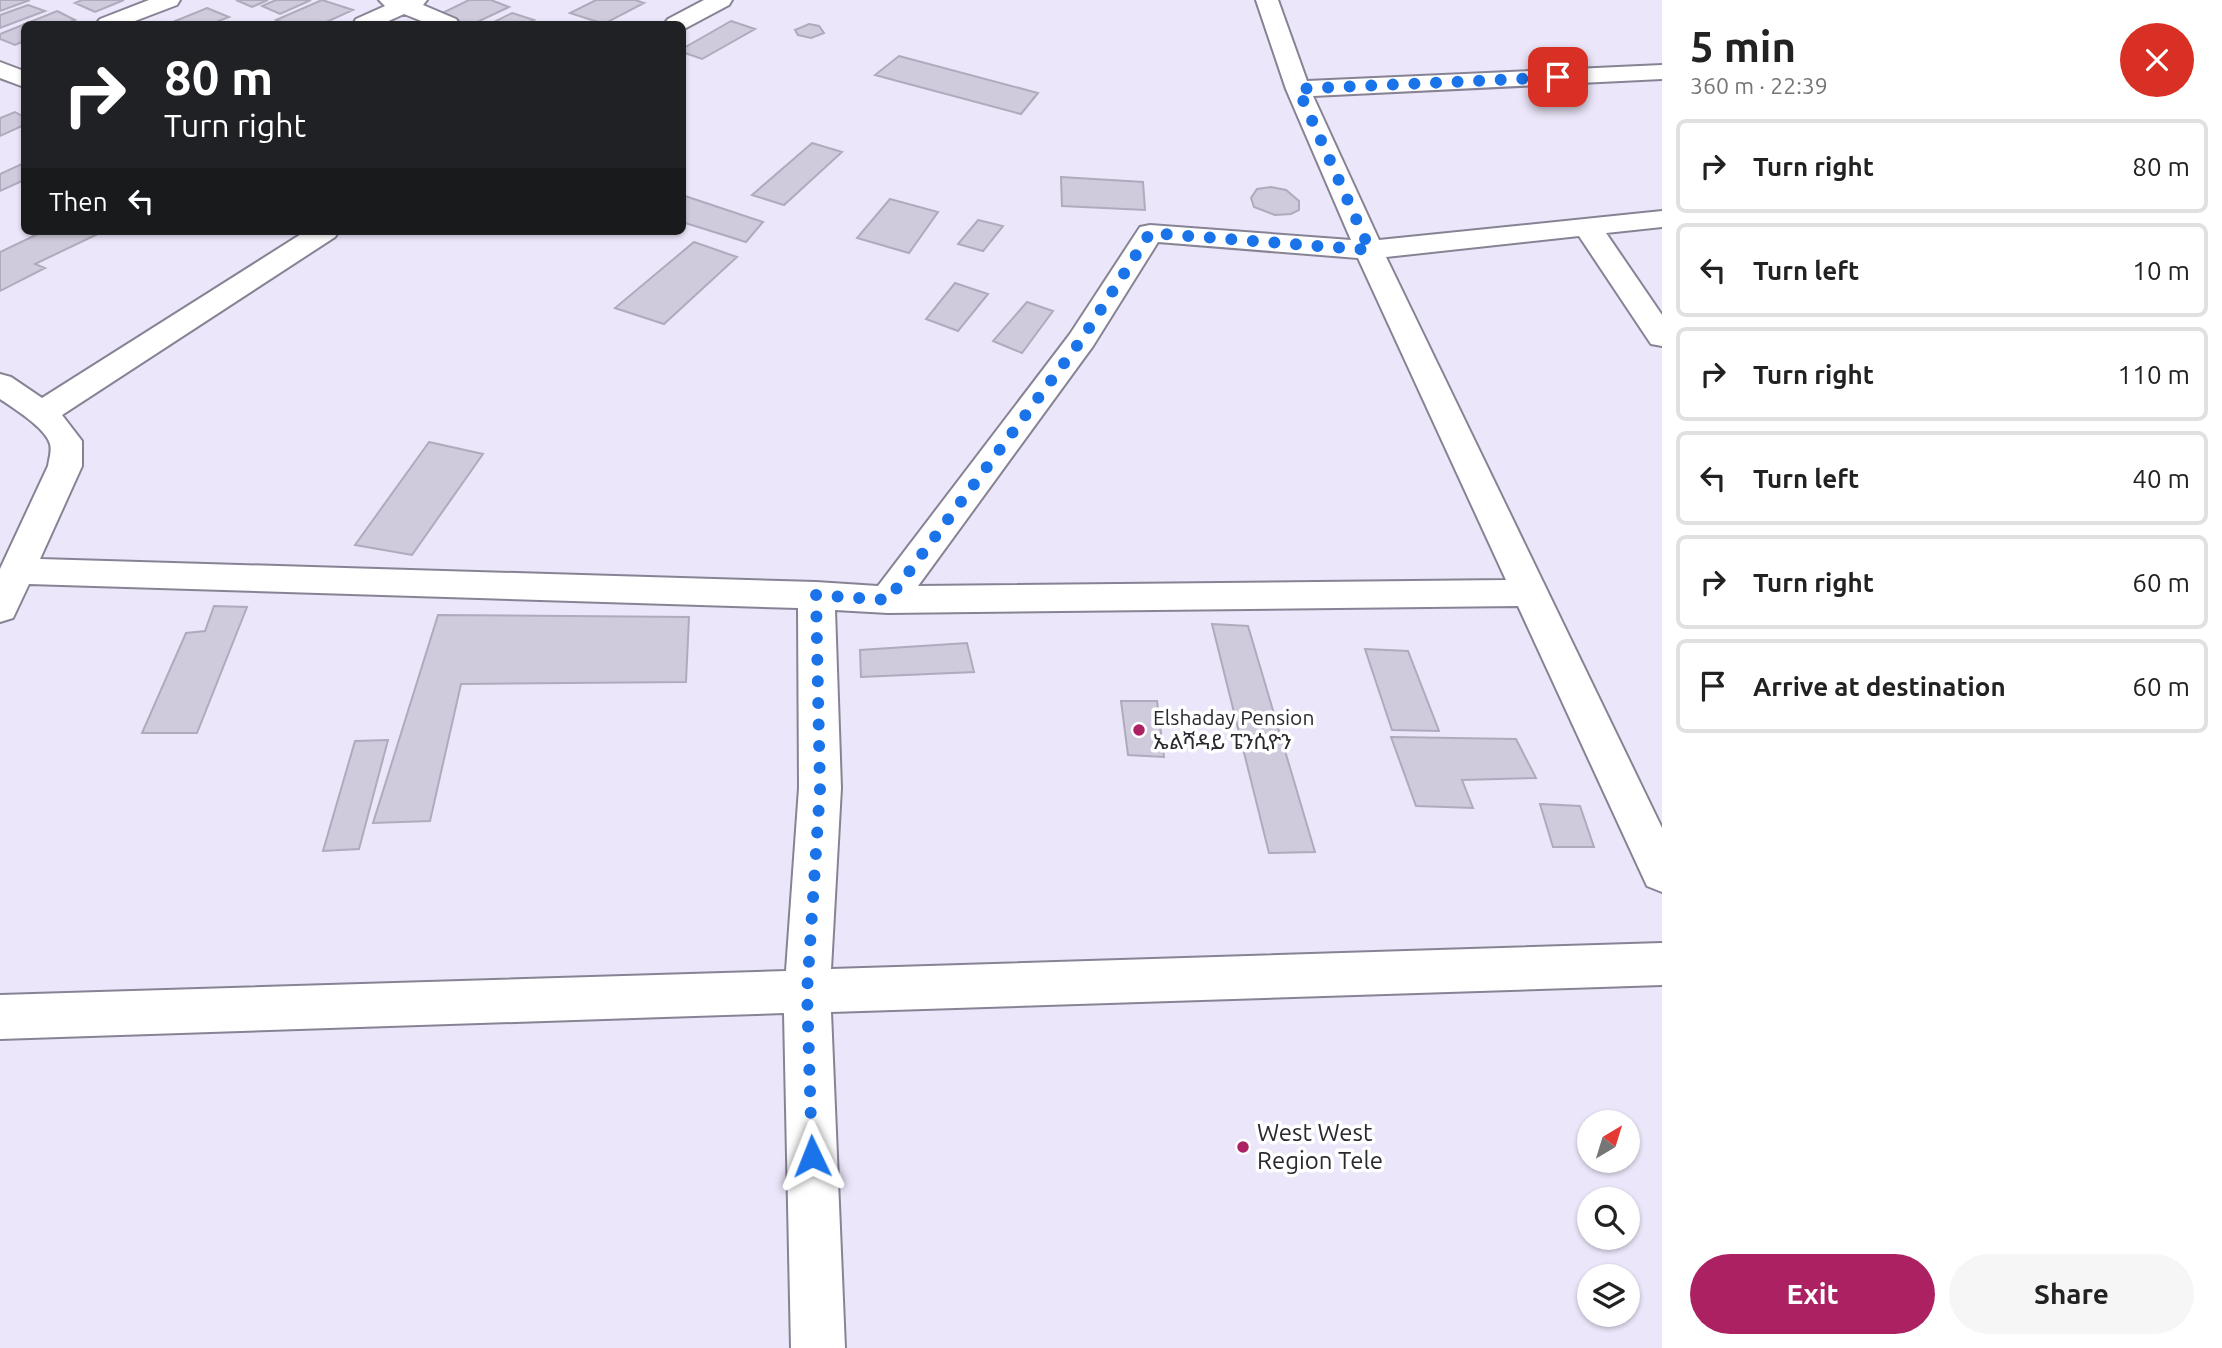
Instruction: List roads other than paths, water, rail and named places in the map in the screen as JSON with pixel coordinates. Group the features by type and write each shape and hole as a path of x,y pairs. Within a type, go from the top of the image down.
{"street":[{"path":"116,21 169,0"},
{"path":"682,21 720,0"},
{"path":"1267,0 1298,89 1370,250 1528,593 1662,873"},
{"path":"369,21 404,2 442,21"},
{"path":"0,69 21,59"},
{"path":"0,69 21,79"},
{"path":"1298,89 1662,72"},
{"path":"888,600 1082,339 1150,233 1370,250 1662,219"},
{"path":"1586,225 1662,337"},
{"path":"40,414 315,235"},
{"path":"0,384 40,414 65,439 65,466 0,608"},
{"path":"17,571 816,595 888,600 1528,593"},
{"path":"816,595 820,789 807,992 818,1348"},
{"path":"0,1017 1662,964"}],"place":[{"name":"Elshaday Pension ኤልሻዳይ ፔንሲዮን","path":"1139,730"},
{"name":"West West Region Tele","path":"1243,1147"}]}
